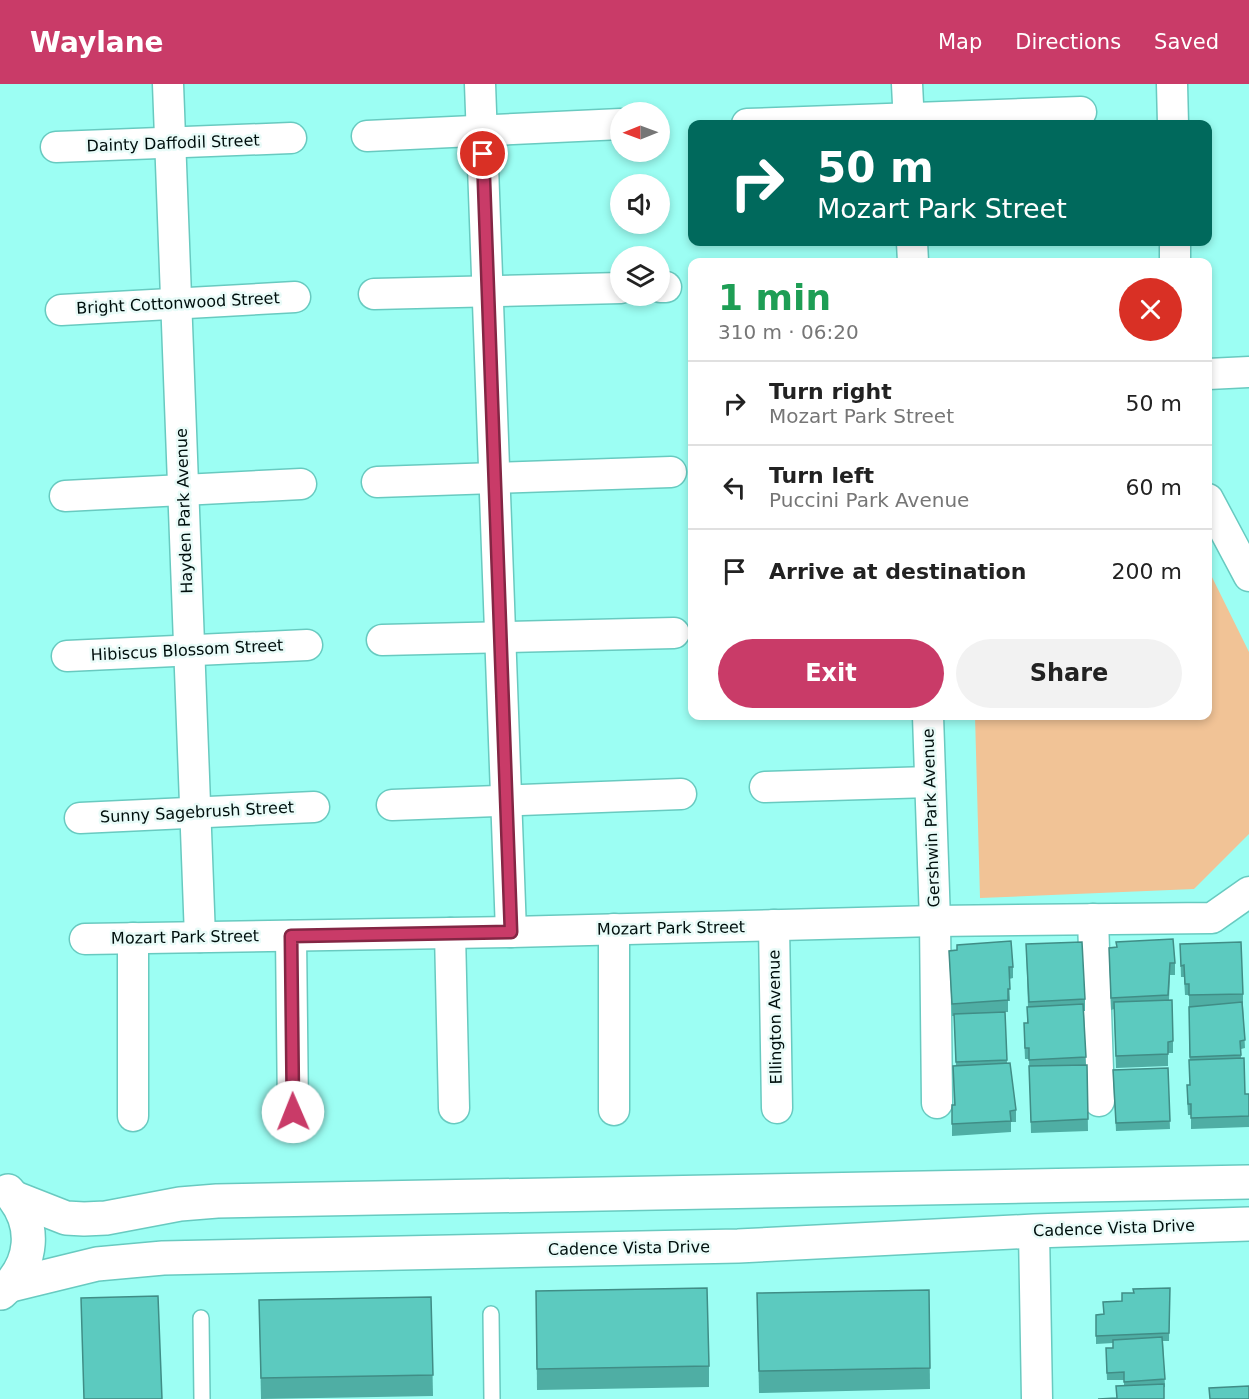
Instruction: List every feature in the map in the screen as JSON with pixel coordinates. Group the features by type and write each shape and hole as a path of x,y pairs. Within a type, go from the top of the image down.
{"street":[{"name":"Hayden Park Avenue","path":"168,84 200,937"},
{"path":"480,84 511,932"},
{"path":"907,84 908,120"},
{"path":"1172,84 1173,120"},
{"path":"925,120 1081,111"},
{"path":"367,136 610,125"},
{"name":"Dainty Daffodil Street","path":"56,147 291,138"},
{"path":"374,294 610,288"},
{"name":"Bright Cottonwood Street","path":"61,310 295,297"},
{"path":"1212,374 1249,372"},
{"path":"377,482 671,472"},
{"path":"65,496 301,484"},
{"path":"1212,507 1249,576"},
{"path":"382,640 674,633"},
{"name":"Hibiscus Blossom Street","path":"67,656 307,645"},
{"name":"Gershwin Park Avenue","path":"928,720 935,921 937,1103"},
{"path":"765,787 930,782"},
{"path":"392,805 681,794"},
{"name":"Sunny Sagebrush Street","path":"80,818 314,807"},
{"name":"Mozart Park Street","path":"85,939 511,932 935,921 1212,918 1249,892"},
{"path":"1093,919 1099,1101"},
{"name":"Ellington Avenue","path":"774,925 777,1108"},
{"path":"614,929 614,1110"},
{"path":"450,933 454,1108"},
{"path":"291,936 293,1112"},
{"path":"133,938 133,1116"},
{"path":"5,1188 66,1218 84,1220 180,1204 217,1201 1249,1182"},
{"path":"3,1292 20,1274 28,1247 26,1220 5,1188"},
{"name":"Cadence Vista Drive","path":"3,1292 97,1264 163,1258 738,1246 1034,1230 1246,1224"},
{"path":"1034,1230 1036,1399"}],"lane":[{"path":"491,1314 492,1399"},
{"path":"201,1318 202,1399"}],"shaded area":[{"path":"1212,577 1249,652 1249,834 1194,889 980,898 975,720 1212,720"}],"building":[{"path":"1173,939 1175,963 1170,963 1168,995 1111,998 1109,948 1117,947 1116,942"},
{"path":"1011,941 1013,967 1009,967 1008,1000 952,1004 949,951 957,950 957,945"},
{"path":"1082,942 1085,999 1029,1002 1026,944"},
{"path":"1241,942 1243,994 1189,995 1189,984 1185,984 1184,965 1181,966 1180,944"},
{"path":"1172,1000 1173,1041 1168,1042 1168,1054 1116,1056 1114,1002"},
{"path":"1242,1002 1245,1040 1240,1041 1241,1055 1190,1057 1189,1007"},
{"path":"1083,1004 1086,1057 1029,1060 1029,1048 1025,1048 1024,1023 1028,1023 1027,1007"},
{"path":"1005,1012 1007,1060 956,1062 954,1014"},
{"path":"1244,1058 1245,1094 1249,1094 1249,1116 1191,1118 1187,1085 1190,1085 1189,1060"},
{"path":"1010,1063 1016,1110 1010,1111 1011,1121 952,1124 952,1105 955,1105 953,1066"},
{"path":"1087,1065 1088,1119 1031,1122 1029,1066"},
{"path":"1168,1068 1170,1121 1116,1123 1113,1070"},
{"path":"707,1288 709,1366 537,1369 536,1291"},
{"path":"1170,1288 1169,1333 1096,1336 1096,1315 1104,1314 1103,1302 1122,1301 1122,1293 1134,1293 1133,1289"},
{"path":"929,1290 930,1368 759,1371 757,1293"},
{"path":"158,1296 162,1399 84,1399 81,1298"},
{"path":"431,1297 433,1375 261,1378 259,1300"},
{"path":"1162,1337 1165,1379 1124,1382 1124,1372 1107,1373 1106,1348 1113,1348 1113,1340"},
{"path":"1164,1384 1164,1399 1098,1399 1117,1398 1116,1386"},
{"path":"1249,1386 1249,1399 1210,1399 1209,1388"}],"route":[{"path":"293,1112 291,936 511,932 483,154"}]}
